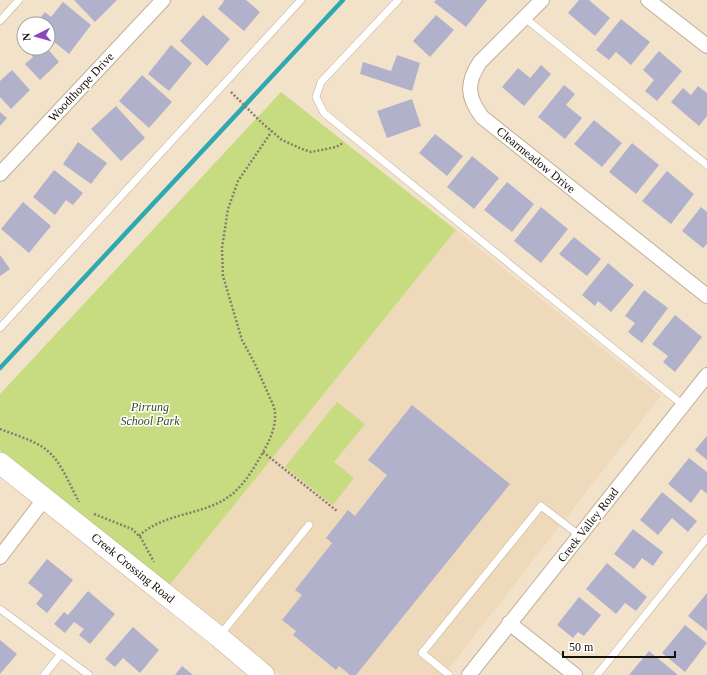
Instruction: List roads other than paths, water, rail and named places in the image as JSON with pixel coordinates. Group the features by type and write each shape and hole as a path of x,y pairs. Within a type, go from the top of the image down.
{"street":[{"name":"Woodthorpe Drive","path":"0,174 163,0"},
{"name":"Clearmeadow Drive","path":"542,0 480,62 475,70 469,87 470,98 474,107 482,116 707,296"},
{"path":"648,0 707,46"},
{"name":"Creek Valley Road","path":"469,675 707,375"},
{"name":"Creek Crossing Road","path":"0,463 219,637 264,675"},
{"path":"0,557 45,498"},
{"path":"510,624 575,675"}],"lane":[{"path":"0,21 19,0"},
{"path":"0,328 301,0"},
{"path":"398,0 321,82 316,97 324,113 683,405"},
{"path":"525,18 707,165"},
{"path":"449,675 422,653 541,506 579,535"},
{"path":"219,637 309,525"},
{"path":"597,675 707,538"},
{"path":"0,609 89,675"},
{"path":"44,675 61,654"}],"waterway":[{"path":"0,368 343,0"}],"park label":[{"name":"Pirrung School Park","path":"150,414"}]}
